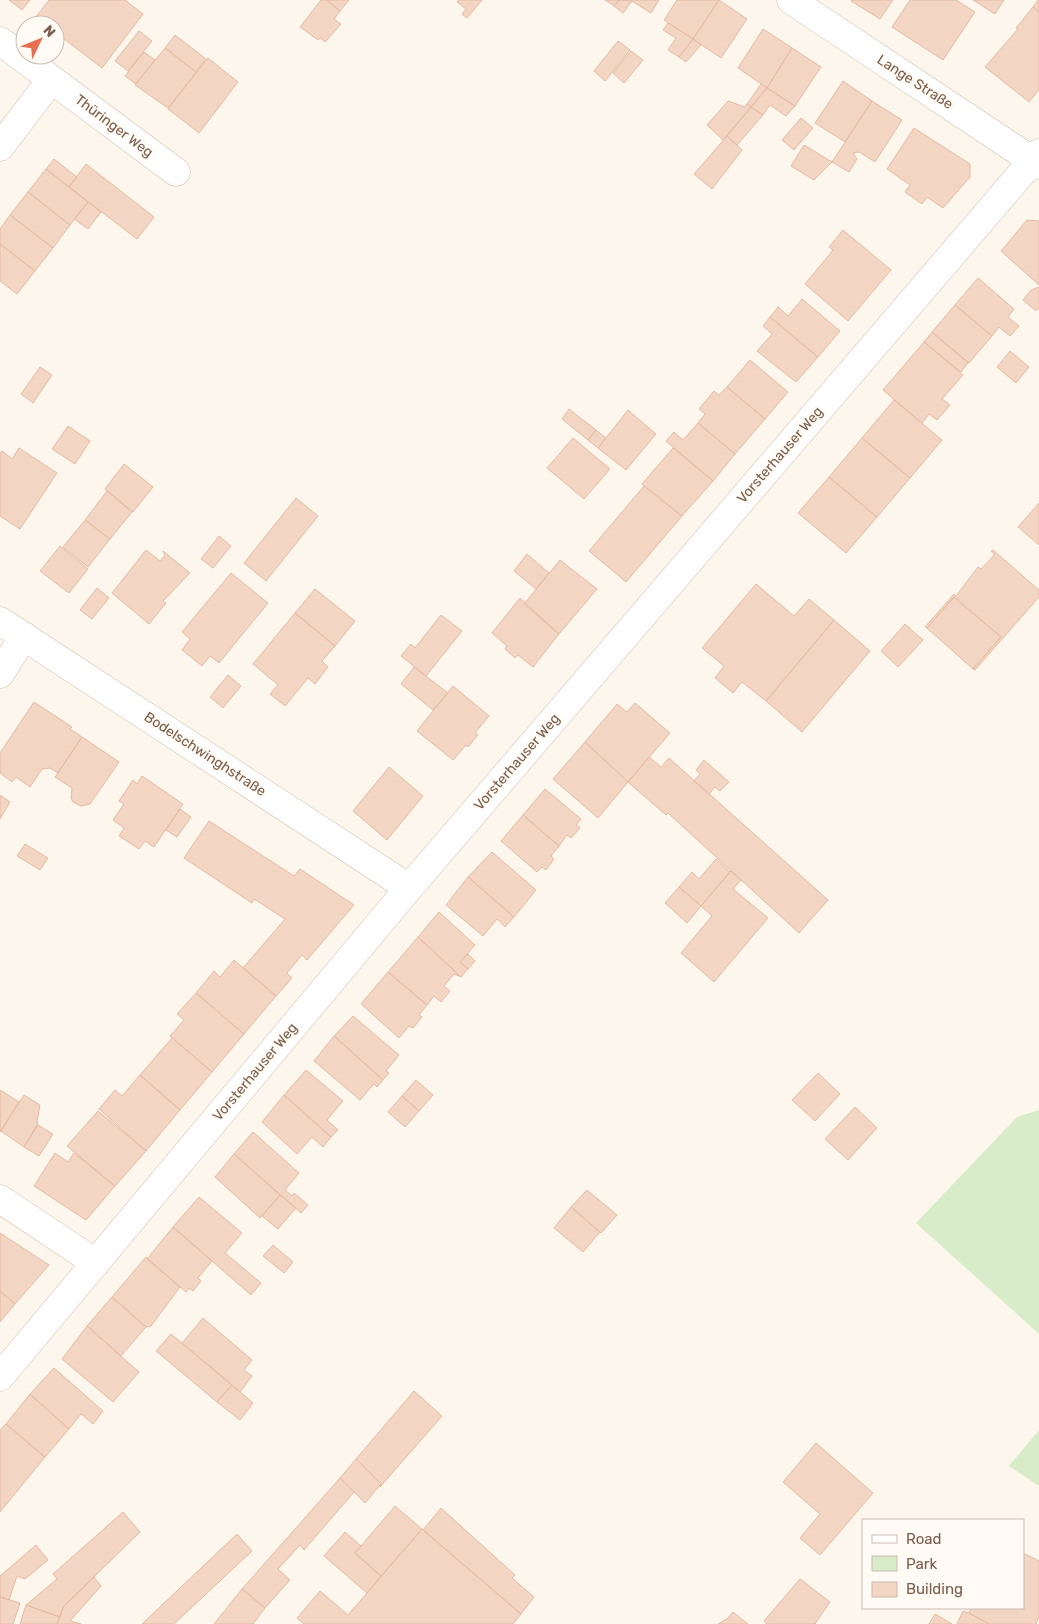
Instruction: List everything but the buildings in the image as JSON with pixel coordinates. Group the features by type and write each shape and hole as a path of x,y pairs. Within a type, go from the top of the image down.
{"street":[{"name":"Lange Straße","path":"791,0 1037,159"},
{"name":"Thüringer Weg","path":"0,41 176,172"},
{"path":"0,147 51,80"},
{"name":"Vorsterhauser Weg","path":"0,1377 410,888 1037,159"},
{"name":"Bodelschwinghstraße","path":"0,621 410,888"},
{"path":"0,674 24,636"},
{"path":"0,1199 96,1263"}],"green space":[{"path":"1039,1110 1039,1334 916,1223 1017,1117"},
{"path":"1039,1430 1039,1486 1009,1466"}]}
